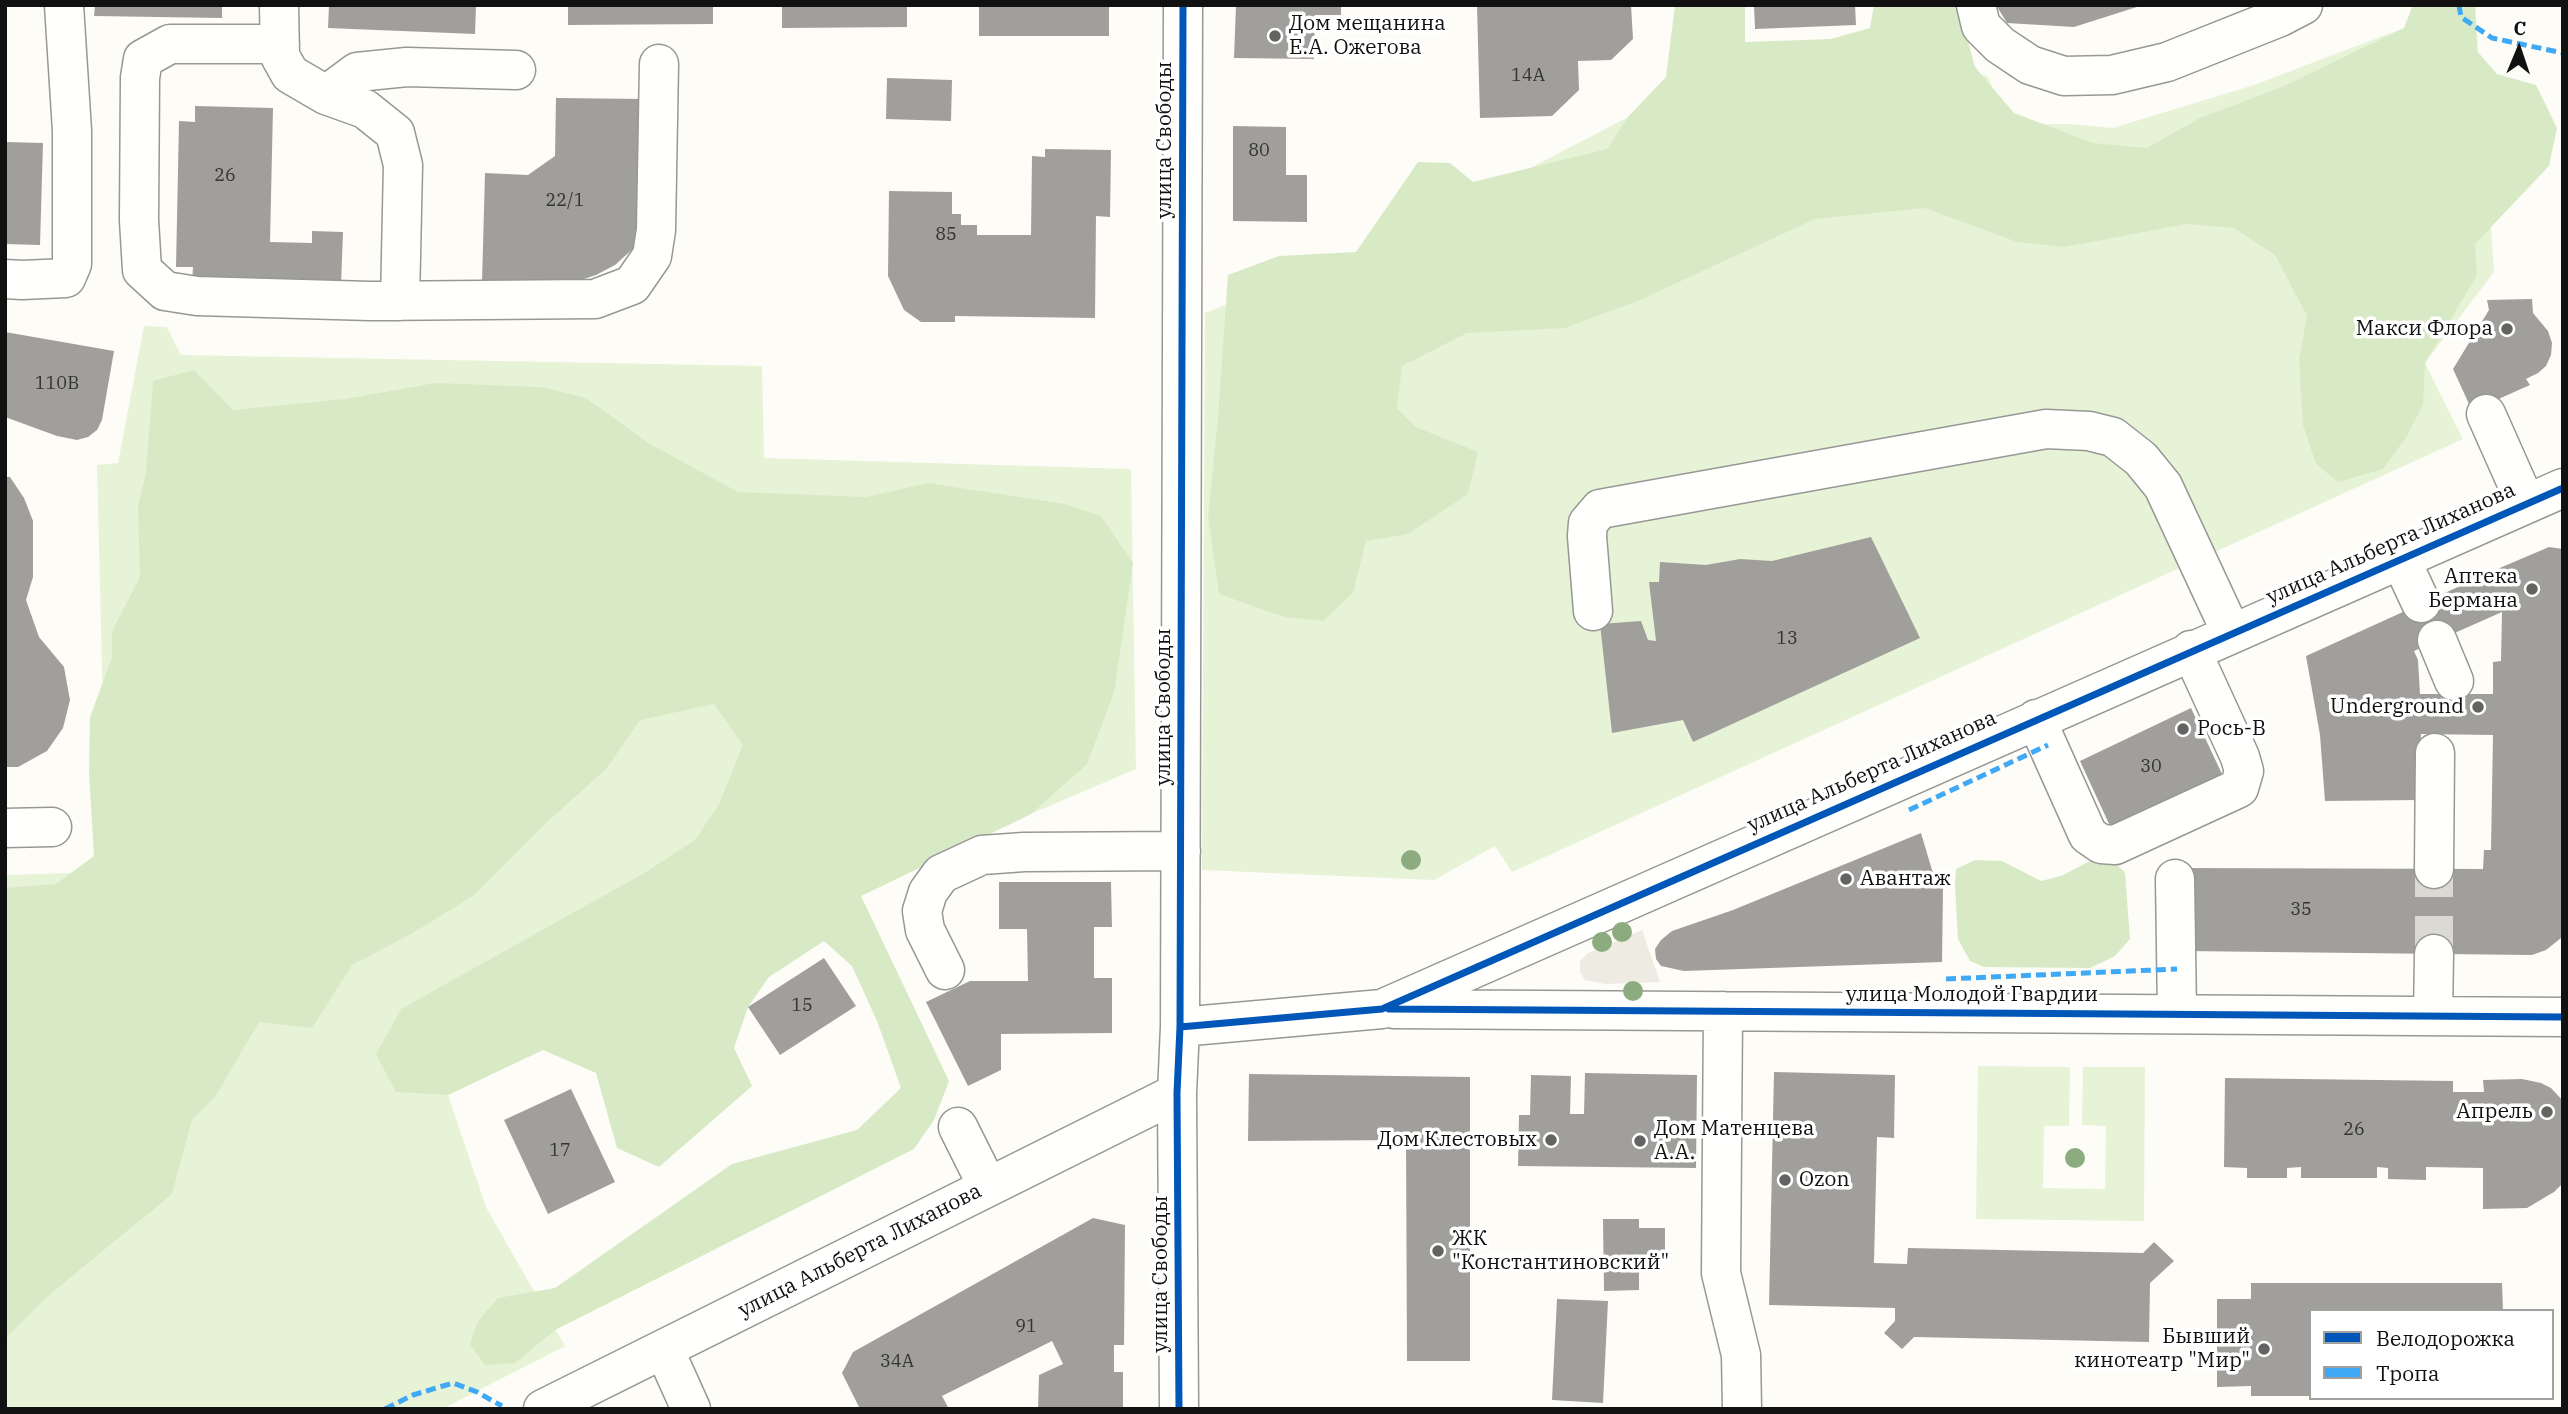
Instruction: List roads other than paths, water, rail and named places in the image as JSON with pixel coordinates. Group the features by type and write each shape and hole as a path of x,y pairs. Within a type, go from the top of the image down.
{"street":[{"path":"5,279 66,278 72,264 72,131 64,5"},
{"path":"279,5 280,56 290,74 326,95 365,109 395,133 403,165 400,301"},
{"name":"улица Свободы","path":"1179,1409 1177,1093 1181,851 1183,5"},
{"path":"1976,5 1981,26 2000,44 2030,65 2064,76 2112,75 2167,62 2280,17 2303,5"},
{"path":"280,44 170,44 143,59 140,78 139,220 142,270 165,291 197,296 400,301 595,299 632,285 652,256 656,230 659,64"},
{"path":"326,95 357,72 407,67 516,70"},
{"path":"2486,414 2526,504"},
{"path":"1592,611 1588,523 1600,509 2046,429 2089,431 2113,437 2141,459 2163,486 2231,632"},
{"name":"улица Альберта Лиханова","path":"1180,1027 1381,1009 2231,632 2563,488"},
{"path":"2400,558 2421,603"},
{"path":"2437,640 2454,681"},
{"path":"2036,719 2088,835 2101,845 2115,845 2239,788 2244,771 2240,757 2191,650"},
{"path":"2434,869 2435,753"},
{"path":"5,828 52,827"},
{"path":"946,970 925,930 922,911 928,892 941,874 982,855 1024,852 1181,851"},
{"path":"2175,879 2177,1013"},
{"path":"2433,1016 2434,954"},
{"name":"улица Молодой Гвардии","path":"1381,1009 2563,1017"},
{"path":"1723,1011 1721,1273 1741,1355 1742,1409"},
{"name":"улица Альберта Лиханова","path":"543,1409 1177,1093"},
{"path":"958,1127 988,1187"},
{"path":"664,1349 691,1409"}],"tunnel":[{"path":"2434,869 2434,954"}],"place":[{"name":"Дом мещанина Е.А. Ожегова","path":"1275,36"},
{"name":"Макси Флора","path":"2507,329"},
{"name":"Аптека Бермана","path":"2532,589"},
{"name":"Underground","path":"2478,707"},
{"name":"Рось-В","path":"2183,729"},
{"name":"Авантаж","path":"1846,879"},
{"name":"Апрель","path":"2547,1112"},
{"name":"Дом Клестовых","path":"1551,1140"},
{"name":"Дом Матенцева А.А.","path":"1640,1141"},
{"name":"Ozon","path":"1785,1180"},
{"name":"ЖК \"Константиновский\"","path":"1438,1251"},
{"name":"Бывший кинотеатр \"Мир\"","path":"2264,1349"}]}
